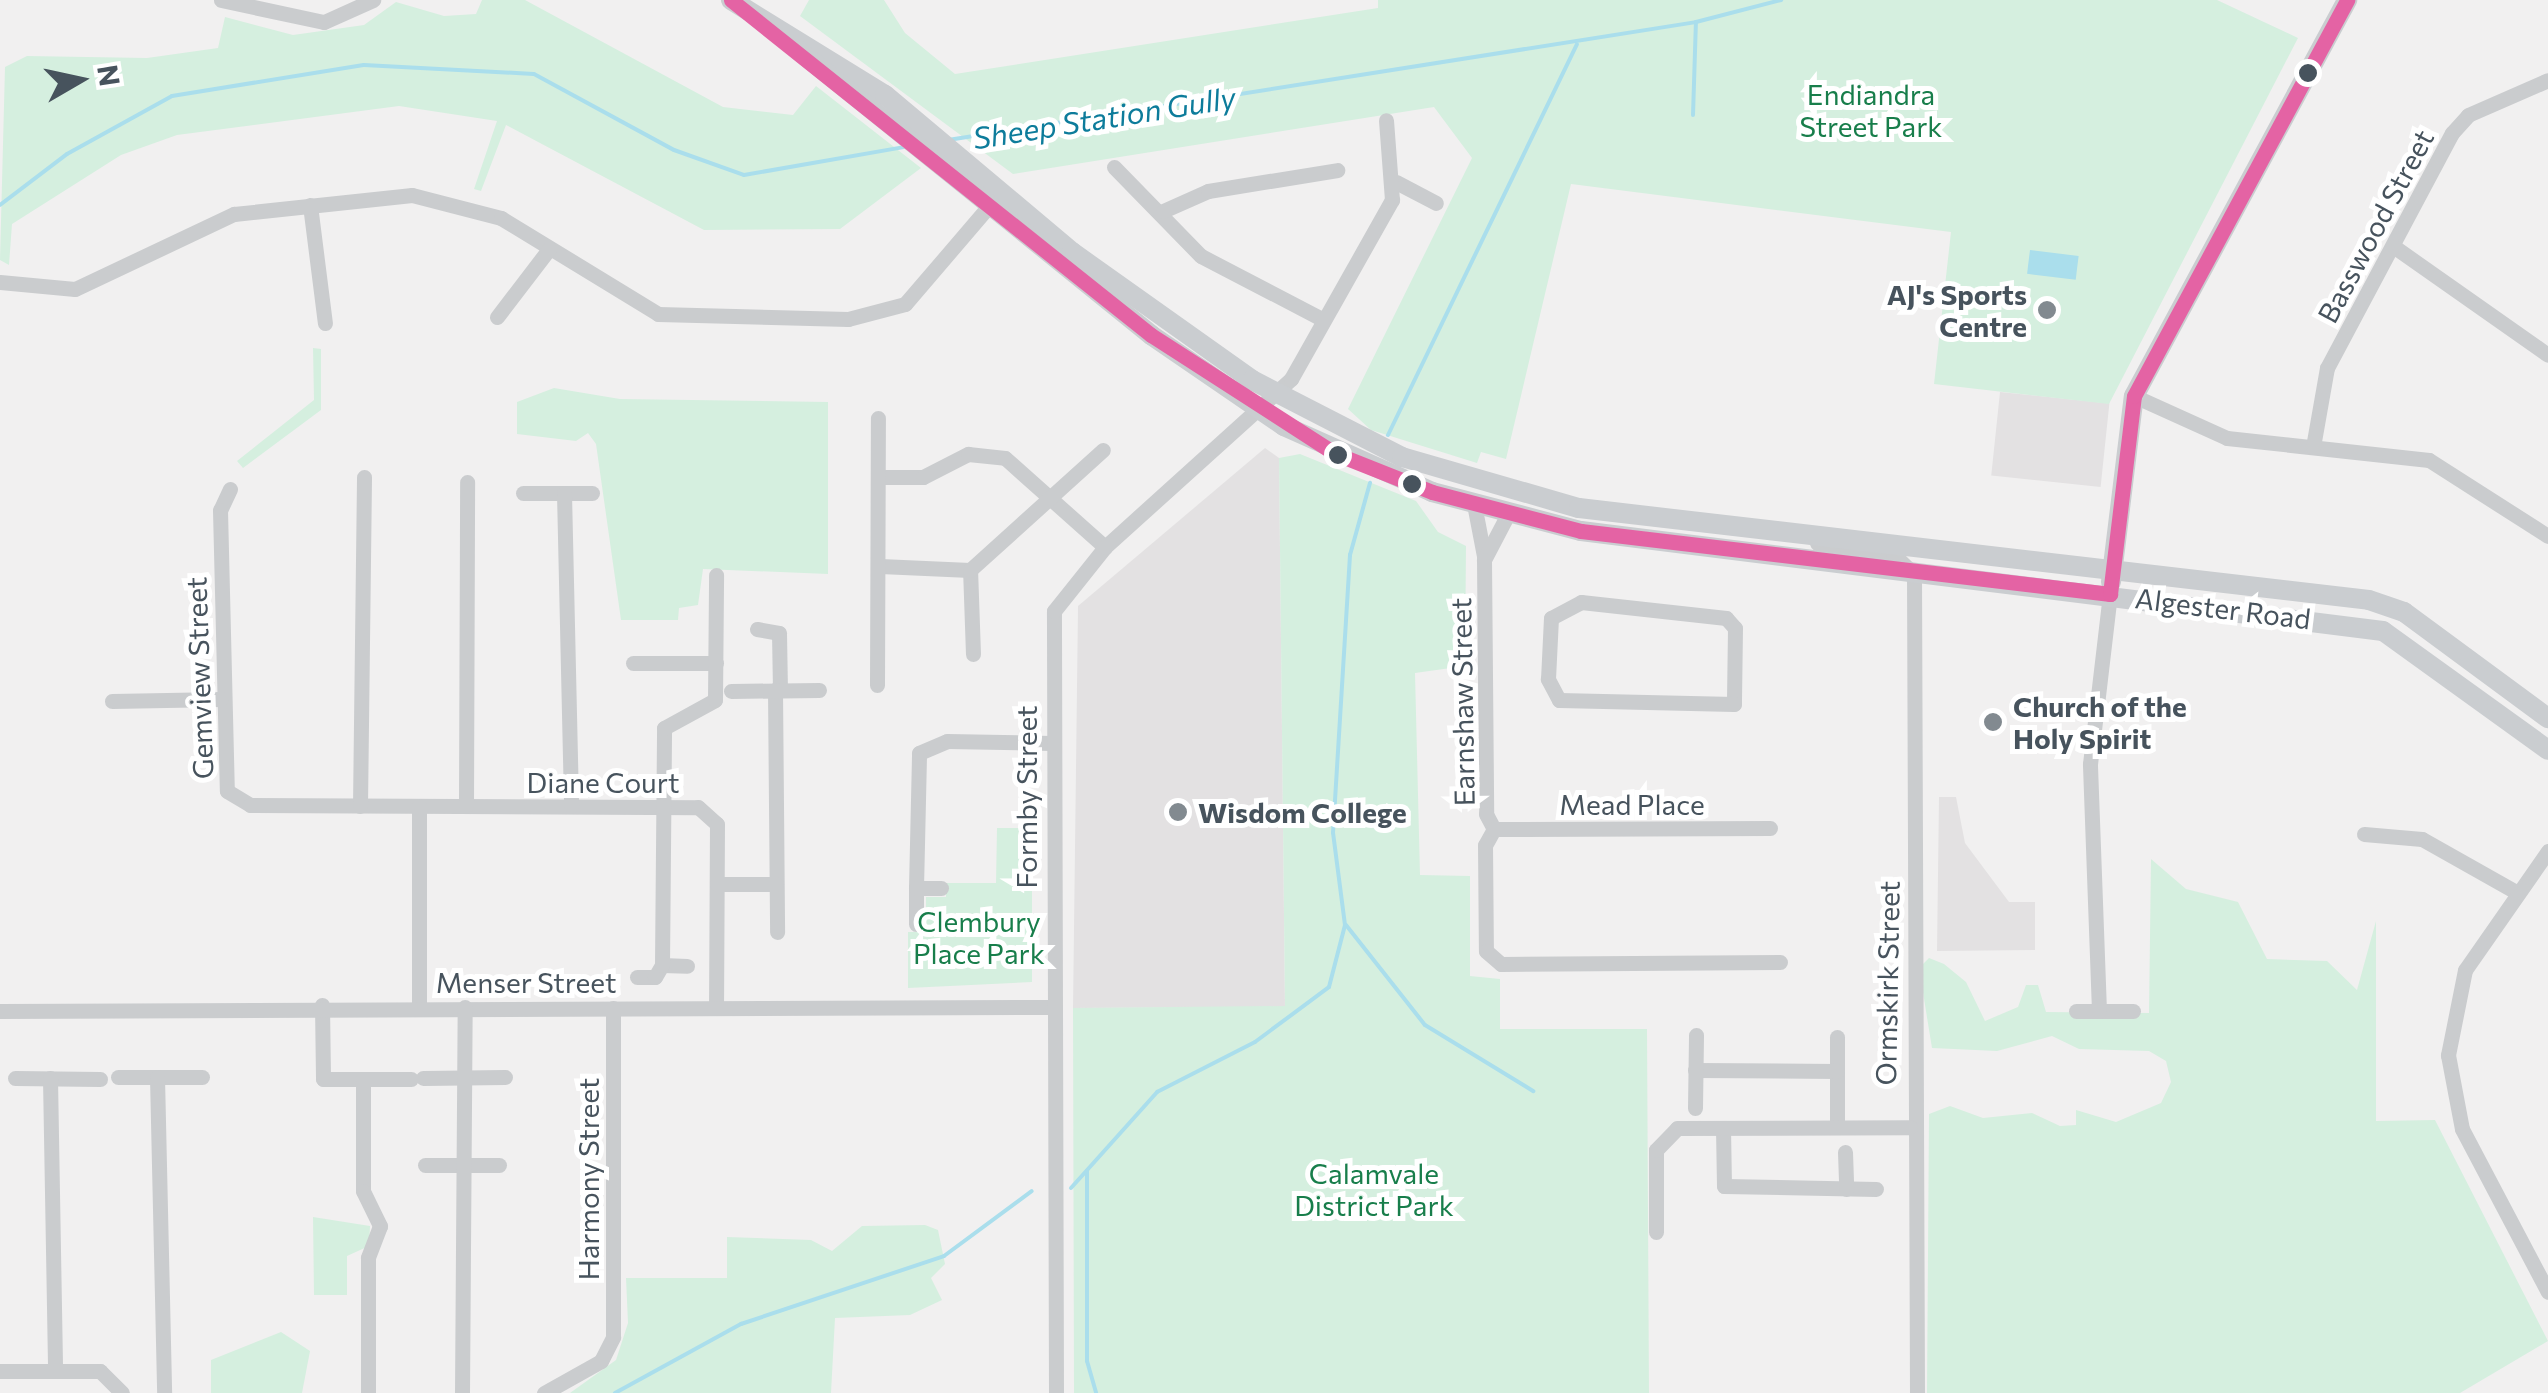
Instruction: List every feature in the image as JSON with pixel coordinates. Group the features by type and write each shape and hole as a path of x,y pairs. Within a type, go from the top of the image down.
{"main road":[{"name":"Algester Road","path":"731,0 912,117 948,159 994,199 1260,410 1334,452 1508,514 1914,574 2110,594 2383,632 2548,750"},
{"path":"2110,594 2134,396 2347,0"},
{"name":"Algester Road","path":"762,20 891,125 948,159"},
{"name":"Algester Road","path":"994,199 1276,395 1484,486 1579,508 2369,600 2404,612 2548,718"}],"street":[{"path":"221,0 324,22 373,0"},
{"name":"Basswood Street","path":"2314,447 2327,368 2468,115 2548,80"},
{"path":"1386,120 1396,182 1436,203"},
{"path":"1114,167 1163,211 1201,256 1322,319"},
{"path":"1163,211 1208,190 1337,170"},
{"name":"Formby Street","path":"1056,1393 1051,1008 1054,611 1105,547 1276,395 1396,182"},
{"path":"0,282 75,289 201,225 310,205 456,200 549,248 658,314 848,319 905,304 994,199"},
{"path":"310,205 324,323"},
{"path":"2393,246 2548,354"},
{"path":"497,317 549,248"},
{"path":"2134,396 2227,438 2443,465 2548,536"},
{"path":"877,685 882,477 878,418"},
{"path":"880,566 970,570 1103,450"},
{"path":"882,477 923,476 968,454 1005,458 1051,494 1105,547"},
{"path":"360,806 364,477"},
{"path":"466,806 467,482"},
{"name":"Gemview Street","path":"230,489 220,510 223,777 240,805 419,806"},
{"path":"523,493 592,493"},
{"path":"564,493 571,806"},
{"path":"1474,504 1484,560"},
{"name":"Earnshaw Street","path":"1508,514 1484,560 1486,814 1494,829 1485,845 1491,960 1780,962"},
{"path":"1767,528 1893,554 1914,574 1925,560 1956,551"},
{"path":"970,570 974,654"},
{"name":"Ormskirk Street","path":"1914,574 1910,1128 1917,1393"},
{"path":"637,978 655,977 662,966 664,728 677,713 711,708 716,663 716,575"},
{"path":"2098,1011 2090,764 2110,594"},
{"path":"1567,605 1726,618 1735,628 1736,694 1725,709 1568,703 1548,679 1551,618 1567,605"},
{"path":"757,629 779,633 777,932"},
{"path":"633,663 716,663"},
{"path":"731,690 819,690"},
{"path":"112,701 221,699"},
{"path":"916,924 919,753 946,741 1052,743"},
{"path":"419,806 419,1007"},
{"name":"Diane Court","path":"419,806 662,806 710,813 717,884 716,1007"},
{"name":"Mead Place","path":"1494,829 1770,828"},
{"path":"2364,834 2422,839 2518,893"},
{"path":"2548,851 2465,970 2452,1014 2451,1096 2548,1292"},
{"path":"717,884 776,884"},
{"path":"916,888 941,888"},
{"path":"662,966 688,966"},
{"path":"322,1005 323,1079 506,1078"},
{"name":"Menser Street","path":"0,1011 322,1005 1051,1008"},
{"path":"462,1393 465,1007"},
{"name":"Harmony Street","path":"544,1393 609,1351 613,1008"},
{"path":"2076,1012 2133,1011"},
{"path":"1695,1108 1696,1035"},
{"path":"1837,1037 1837,1128"},
{"path":"1696,1070 1837,1071"},
{"path":"118,1077 202,1077"},
{"path":"158,1077 164,1393"},
{"path":"15,1078 100,1078"},
{"path":"50,1078 55,1371"},
{"path":"364,1079 363,1191 380,1226 368,1258 368,1393"},
{"path":"1656,1232 1661,1135 1724,1128 1910,1128"},
{"path":"1724,1128 1724,1186 1876,1189"},
{"path":"1845,1152 1846,1189"},
{"path":"425,1164 499,1165"},
{"path":"4,1371 100,1371 122,1393"}],"shaded area":[{"path":"2000,392 2109,403 2101,487 1991,476"},
{"name":"Wisdom College","path":"1265,448 1279,458 1285,1007 1073,1008 1078,606"},
{"path":"1939,797 1956,797 1965,843 2009,902 2035,902 2035,950 1937,951"}],"green space":[{"path":"482,0 525,0 723,107 793,115 816,86 921,168 840,229 704,230 506,125 481,191 474,189 497,121 399,106 177,135 121,155 12,224 9,265 0,260 5,67 27,56 147,58 218,48 225,17 293,35 364,25 396,2 444,16 476,14"},
{"name":"Endiandra Street Park","path":"809,0 884,0 905,33 955,74 1378,8 1378,0 2217,0 2298,38 2109,404 1934,384 1951,232 1571,184 1506,459 1481,452 1477,463 1371,430 1348,409 1472,158 1434,107 1013,174 800,16"},
{"path":"313,348 321,349 321,410 243,468 237,461 314,400"},
{"path":"554,388 620,399 828,402 828,574 703,569 698,605 679,608 678,620 621,620 596,444 588,433 576,441 517,434 517,402"},
{"name":"Calamvale District Park","path":"1300,454 1416,501 1438,532 1466,546 1465,666 1415,673 1420,875 1470,876 1470,976 1500,979 1500,1029 1647,1029 1649,1393 1074,1393 1073,1008 1285,1006 1279,458"},
{"name":"Clembury Place Park","path":"997,828 1032,828 1032,982 908,988 908,932 926,932 926,897 946,897 946,883 996,883"},
{"path":"2151,859 2186,889 2238,902 2267,959 2327,961 2357,990 2376,921 2376,1121 2435,1120 2548,1341 2460,1393 1927,1393 1929,1114 1950,1106 1983,1118 2032,1113 2060,1126 2076,1125 2076,1110 2116,1122 2161,1103 2171,1082 2166,1061 2149,1051 2079,1049 2052,1036 1997,1051 1932,1048 1919,968 1929,958 1944,964 1966,982 1985,1021 2018,1007 2026,985 2038,985 2046,1012 2149,1013"},
{"path":"313,1217 370,1226 369,1246 347,1256 347,1295 314,1295"},
{"path":"925,1225 938,1230 945,1264 931,1278 942,1300 910,1315 835,1318 831,1393 570,1393 616,1360 628,1323 626,1278 727,1278 727,1237 811,1240 832,1251 862,1226"},
{"path":"281,1332 310,1351 302,1393 211,1393 211,1360"}],"water":[{"path":"2030,250 2079,256 2076,280 2027,274"}],"waterway":[{"name":"Sheep Station Gully","path":"948,140 1696,22 1781,0"},
{"path":"1693,115 1696,22"},
{"path":"1388,435 1577,44"},
{"name":"Sheep Station Gully","path":"0,205 67,154 172,96 364,65 534,74 674,150 744,175 904,147"},
{"path":"1071,1188 1157,1092 1255,1042 1329,987 1345,925 1333,833 1350,555 1370,483"},
{"path":"1346,925 1425,1025 1533,1091"},
{"path":"1087,1171 1087,1361 1096,1393"},
{"path":"615,1393 741,1324 944,1256 1032,1191"}],"transit line":[{"path":"731,0 1151,335 1334,453 1432,492 1581,531 2110,594 2134,396 2347,0"}],"place":[{"name":"AJ's Sports Centre","path":"2047,310"},
{"name":"Church of the Holy Spirit","path":"1993,722"},
{"name":"Wisdom College","path":"1178,812"}]}
